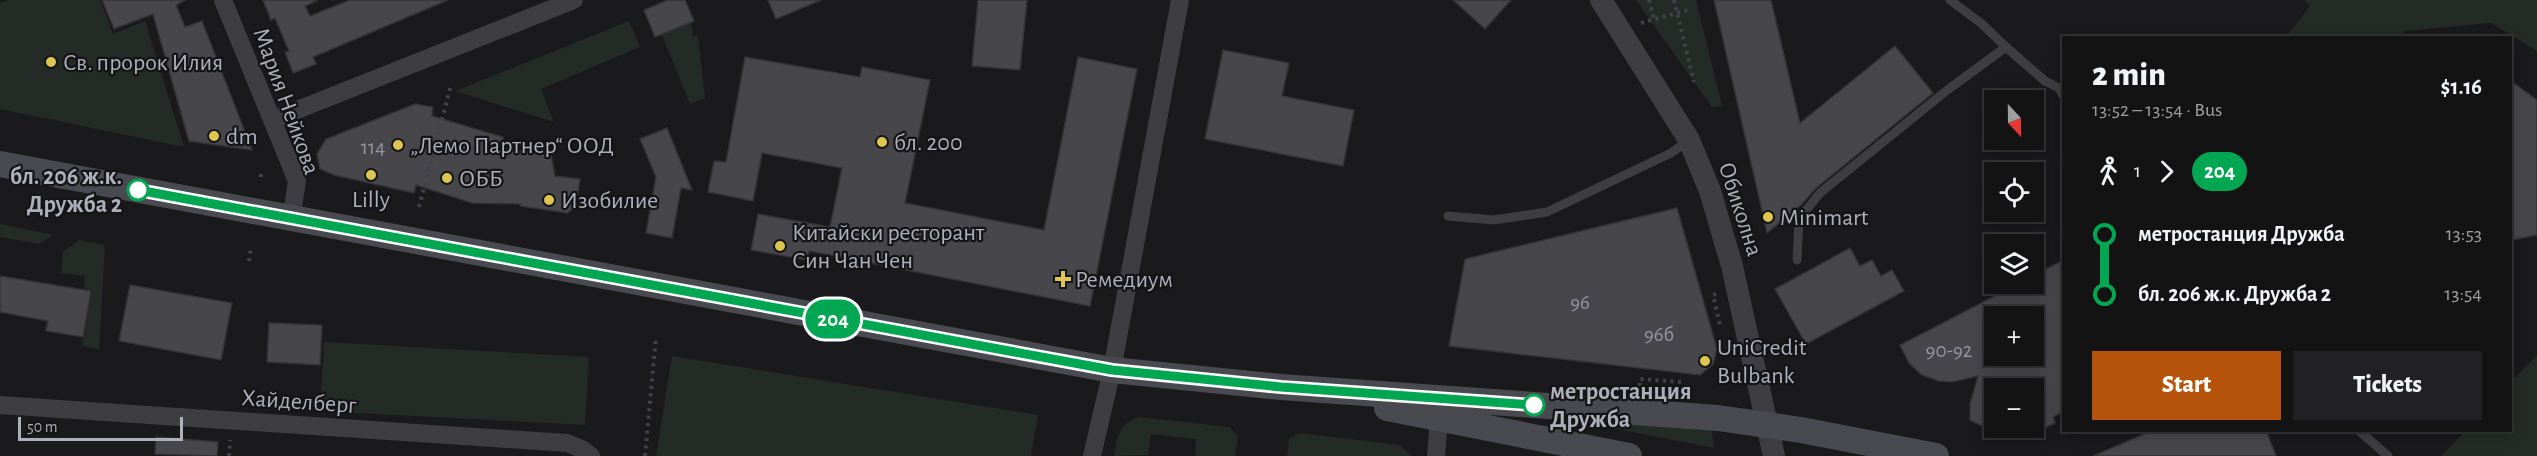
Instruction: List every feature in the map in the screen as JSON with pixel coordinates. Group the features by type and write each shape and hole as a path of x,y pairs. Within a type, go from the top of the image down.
{"main road":[{"path":"0,164 291,220 1112,370 1281,387 1706,417 1767,424 1936,456"},
{"path":"1281,387 1629,456"}],"street":[{"name":"Мария Нейкова","path":"224,0 297,181 291,220"},
{"path":"272,120 574,0"},
{"path":"1092,456 1112,370 1180,0"},
{"name":"Обиколна","path":"1601,0 1689,140 1710,191 1732,266 1774,456"},
{"name":"Хайделберг","path":"0,405 567,443 582,449 591,456"},
{"path":"1436,456 1439,419"}],"lane":[{"path":"1950,0 1982,24 2045,81 2059,88 2062,93"},
{"path":"1797,260 1799,219 1820,193 1946,91 2006,47"},
{"path":"1448,216 1494,220 1547,212 1671,153 1689,140"},
{"path":"2360,432 2388,456"}],"path":[{"path":"1649,0 1654,19"},
{"path":"1674,0 1694,82"},
{"path":"1637,24 1692,9"},
{"path":"419,207 451,86"},
{"path":"249,261 251,247"},
{"path":"1713,295 1722,331"},
{"path":"645,456 656,337"},
{"path":"1640,386 1640,379 1681,382"}],"shaded area":[{"path":"9,0 100,0 113,34 145,21 184,147 0,109 0,3"},
{"path":"1636,0 1696,0 1722,106 1712,107"},
{"path":"2304,0 2537,0 2537,51 2491,23 2405,31 2401,36 2287,36 2310,6"},
{"path":"629,21 640,47 541,89 554,122 455,91"},
{"path":"691,22 693,36 698,36 705,98 690,104 662,35"},
{"path":"0,224 53,235 39,244 0,237"},
{"path":"79,240 105,245 99,349 82,346 92,291 84,289 85,276 61,273 63,252"},
{"path":"324,342 589,357 585,425 320,411"},
{"path":"2537,355 2537,456 2441,456 2464,432 2512,432 2512,381"},
{"path":"672,356 1038,415 1031,456 656,456"},
{"path":"1138,417 1230,427 1238,437 1235,456 1195,456 1196,439 1151,434 1148,455 1114,456 1122,428"},
{"path":"1572,420 1712,430 1714,448"},
{"path":"1300,433 1400,445 1412,456 1287,456 1289,439"}],"building":[{"path":"102,0 185,0 176,5 185,27 202,21 252,150 189,141 153,14 114,29"},
{"path":"263,0 318,0 305,6 310,16 350,0 448,0 313,57 316,64 293,73 285,52 289,51 275,18 271,20"},
{"path":"668,0 685,0 694,21 655,37 644,10"},
{"path":"768,0 821,0 776,19"},
{"path":"978,0 1027,0 1020,70 972,66"},
{"path":"1453,0 1511,0 1485,29"},
{"path":"1714,0 1771,0 1800,123 1895,46 1933,93 1816,188 1802,204 1767,233"},
{"path":"1223,50 1289,63 1282,96 1354,110 1343,166 1205,139"},
{"name":"бл. 200","path":"745,57 860,77 862,67 930,80 905,203 1044,230 1078,57 1137,69 1090,306 809,251 807,260 751,250 758,214 830,227 842,168 762,153 753,201 708,192 714,161 726,162"},
{"path":"2512,82 2537,100 2537,235 2512,240"},
{"path":"415,104 433,107 432,116 503,137 503,148 551,155 555,176 580,179 576,207 567,213 520,206 521,204 472,203 416,185 414,193 334,175 320,169 317,154 326,139"},
{"path":"667,128 692,190 681,188 672,238 646,233 656,177 640,139"},
{"path":"1677,208 1717,349 1713,364 1700,375 1449,346 1465,259"},
{"path":"1850,248 1860,266 1872,260 1881,276 1892,270 1904,291 1806,344 1775,289"},
{"path":"2062,261 2062,412 2053,417 2055,423 2044,428 2044,378 1984,378 1984,427 1970,420 1970,404 1978,376 1952,382 1939,381 1922,375 1909,363 1900,345 1999,294 2044,294 2044,270"},
{"path":"0,276 91,291 83,337 46,331 48,321 0,312"},
{"path":"130,285 232,303 221,360 119,341"},
{"path":"269,323 322,325 320,365 267,362"},
{"path":"2149,432 2267,432 2276,456 2093,456"},
{"path":"156,437 218,442 217,456 155,454"}],"bus line":[{"name":"204","path":"138,190 647,286 1112,370 1281,387 1534,405"}],"place":[{"name":"Св. пророк Илия","path":"51,62"},
{"name":"dm","path":"214,136"},
{"name":"бл. 200","path":"882,142"},
{"name":"„Лемо Партнер“ ООД","path":"398,145"},
{"name":"Lilly","path":"371,175"},
{"name":"ОББ","path":"447,178"},
{"name":"бл. 206 ж.к. Дружба 2","path":"138,190"},
{"name":"Изобилие","path":"549,200"},
{"name":"Minimart","path":"1768,217"},
{"name":"Китайски ресторант Син Чан Чен","path":"780,246"},
{"name":"Ремедиум","path":"1063,279"},
{"name":"UniCredit Bulbank","path":"1705,361"},
{"name":"метростанция Дружба","path":"1534,405"}]}
